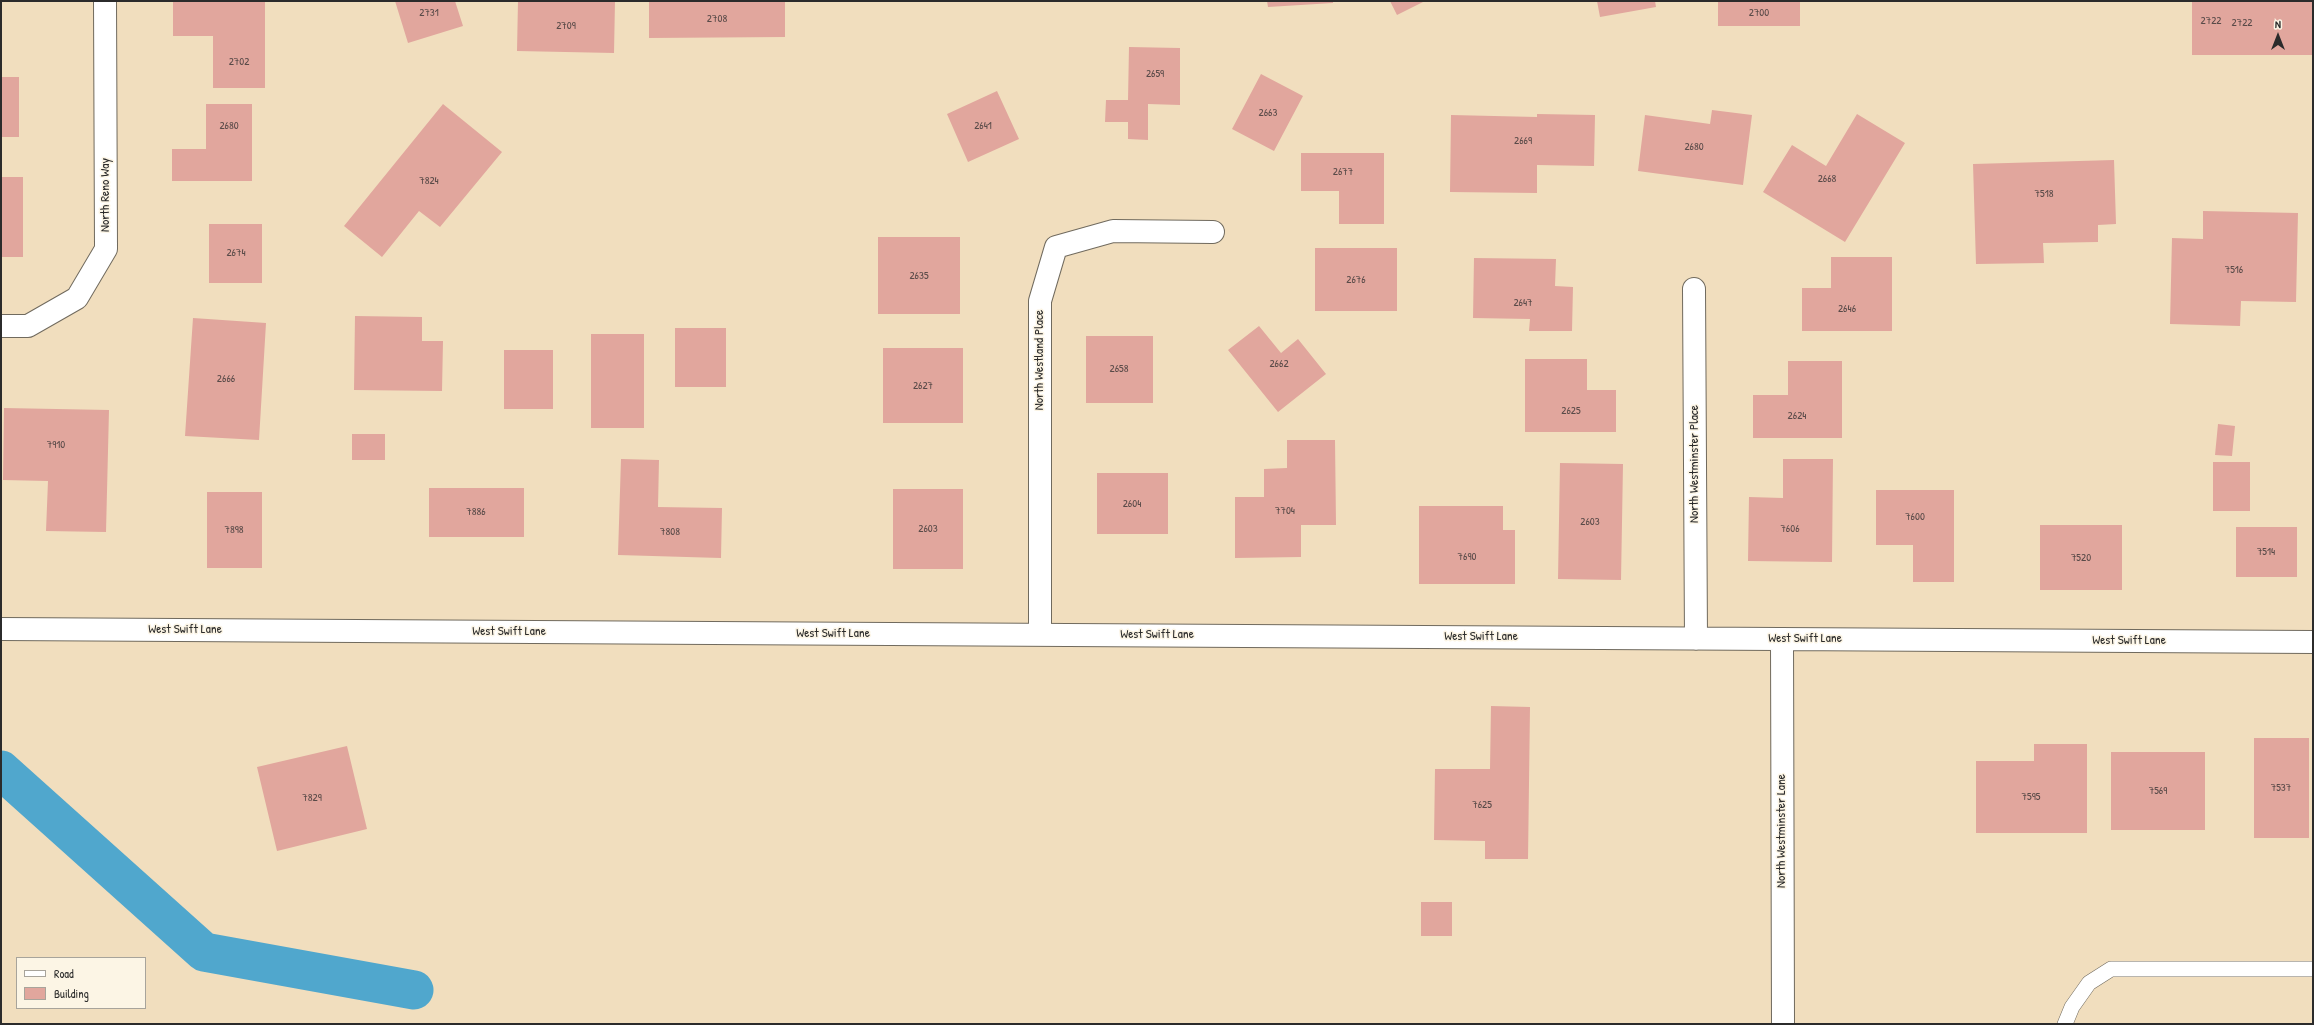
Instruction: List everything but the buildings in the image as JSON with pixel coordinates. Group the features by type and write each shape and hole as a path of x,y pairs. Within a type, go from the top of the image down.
{"street":[{"name":"North Reno Way","path":"1,326 28,326 77,298 106,249 105,1"},
{"name":"North Westland Place","path":"1040,635 1040,301 1056,248 1113,231 1213,232"},
{"name":"North Westminster Place","path":"1694,289 1696,639"},
{"name":"West Swift Lane","path":"1,629 2313,642"},
{"name":"North Westminster Lane","path":"1782,639 1783,1024"}],"lane":[{"path":"2065,1024 2072,1006 2089,983 2111,969 2313,969"}],"waterway":[{"path":"1,770 204,952 414,990"}]}
